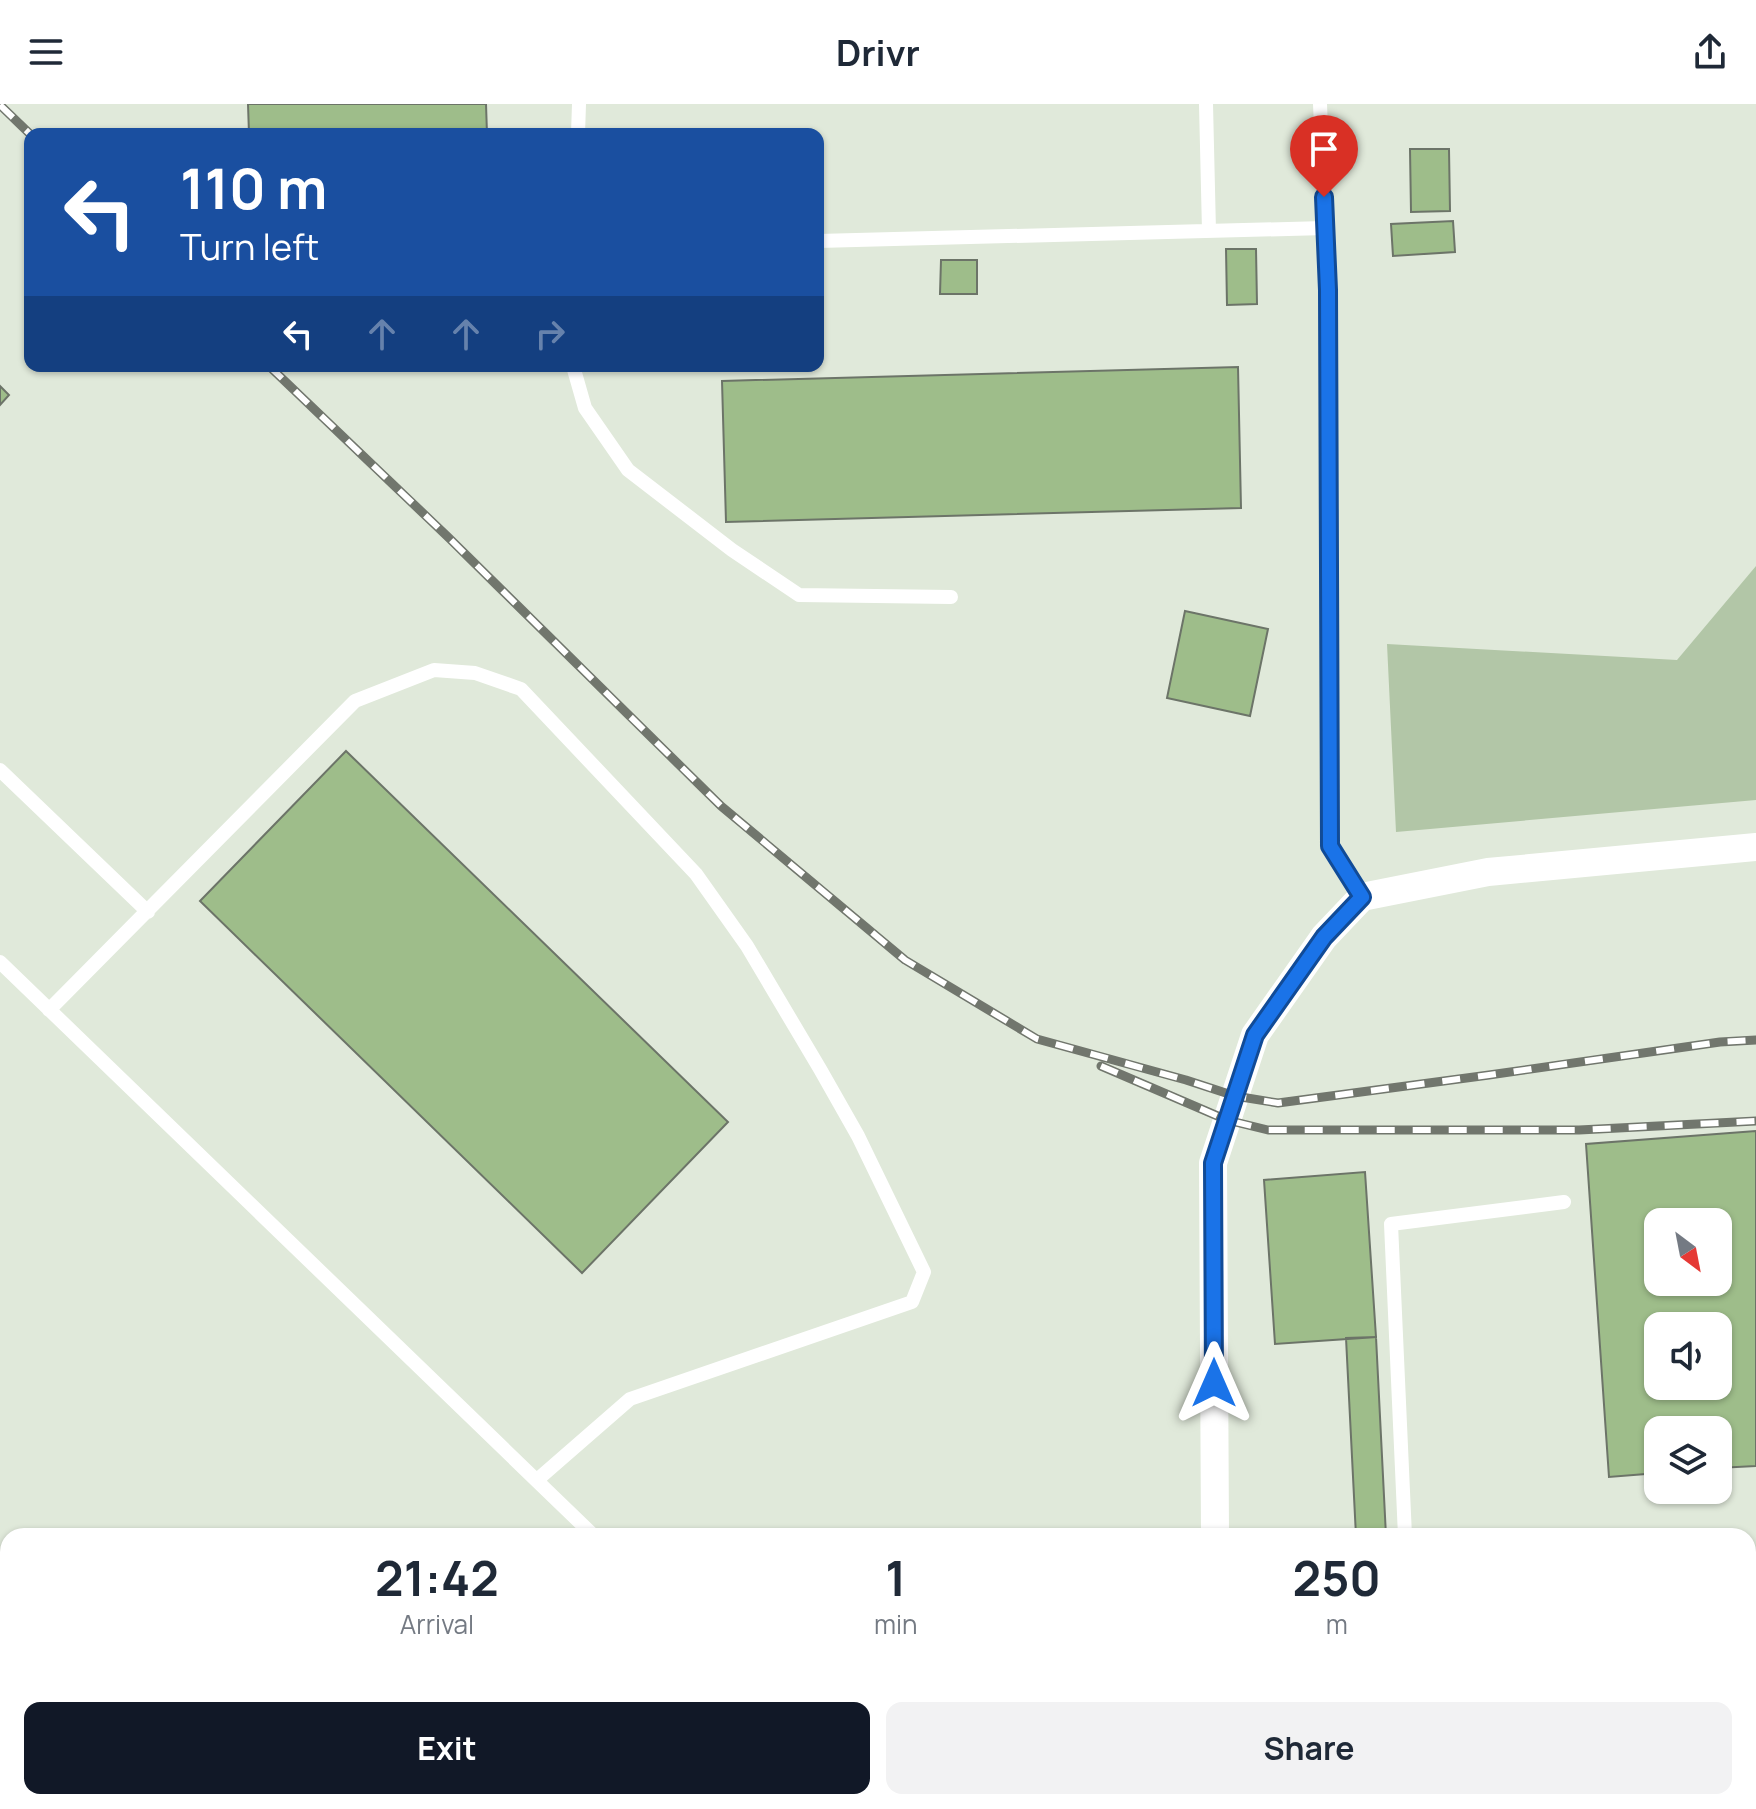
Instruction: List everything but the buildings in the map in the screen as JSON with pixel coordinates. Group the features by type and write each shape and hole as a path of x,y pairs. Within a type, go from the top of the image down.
{"street":[{"path":"1215,1528 1213,1163 1255,1035 1324,937 1362,897 1488,872 1756,847"}],"lane":[{"path":"578,128 579,104"},
{"path":"1206,104 1209,231"},
{"path":"1320,104 1328,290 1330,846 1362,897"},
{"path":"824,241 1325,228"},
{"path":"575,372 585,408 628,470 732,550 799,595 951,597"},
{"path":"49,1010 355,701 434,670 475,673 521,689 696,874 747,946 858,1136 924,1272 912,1302 630,1399 537,1480"},
{"path":"0,770 148,912"},
{"path":"0,962 586,1528"},
{"path":"1405,1528 1391,1224 1564,1202"}],"green space":[{"path":"1756,566 1756,800 1396,832 1387,644 1677,660"}],"railway":[{"path":"0,105 24,128"},
{"path":"275,372 721,806 905,960 1037,1039 1235,1096 1278,1103 1720,1042 1756,1040"},
{"path":"1101,1066 1227,1120 1268,1130 1579,1130 1756,1121"}],"route":[{"path":"1214,1383 1213,1163 1255,1035 1324,937 1362,897 1330,846 1328,290 1324,197"}]}
